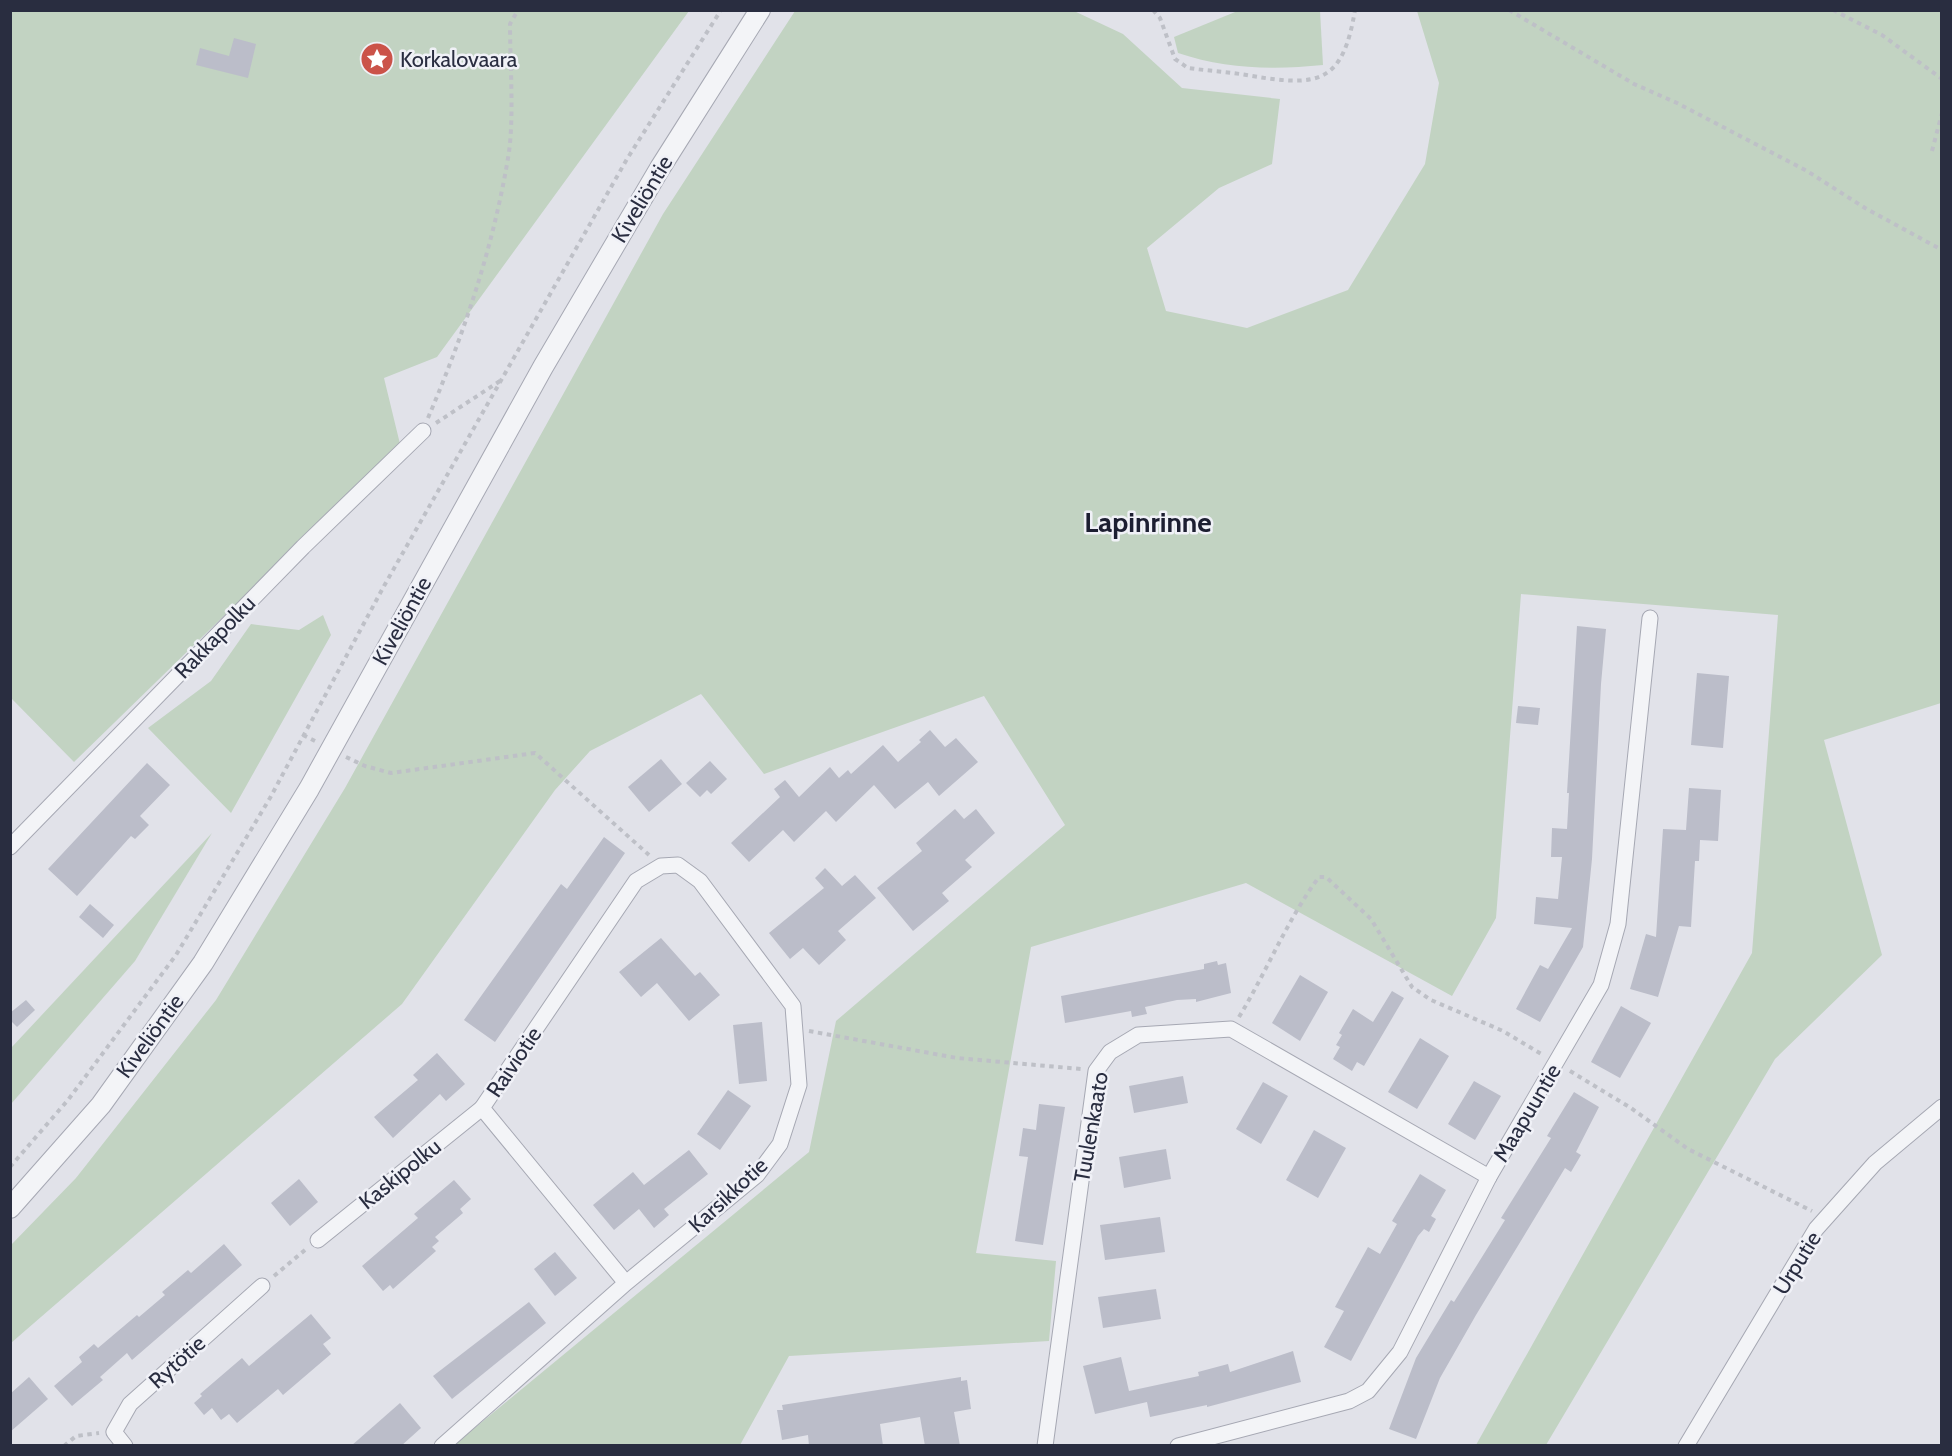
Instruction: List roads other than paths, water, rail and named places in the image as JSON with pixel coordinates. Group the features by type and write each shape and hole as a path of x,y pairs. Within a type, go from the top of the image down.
{"street":[{"name":"Kiveliöntie","path":"10,1208 101,1105 203,963 331,749 543,367 660,168 760,10"},
{"name":"Rakkapolku","path":"10,847 303,547 423,431"},
{"name":"Maapuuntie","path":"1178,1446 1349,1401 1368,1391 1400,1352 1489,1177 1601,985 1618,924 1650,618"},
{"name":"Karsikkotie","path":"442,1446 626,1283 756,1175 780,1144 799,1085 793,1006 700,880 678,865 661,866"},
{"name":"Raiviotie","path":"626,1283 482,1108 636,881 661,866"},
{"name":"Tuulenkaato","path":"1045,1446 1096,1071 1110,1052 1138,1035 1231,1029 1489,1177"},
{"name":"Urputie","path":"1686,1446 1816,1229 1875,1163 1941,1107"},
{"name":"Kaskipolku","path":"318,1240 482,1108"},
{"name":"Rytötie","path":"125,1446 114,1432 130,1404 262,1286"}],"place":[{"name":"Korkalovaara","path":"377,59"}],"district":[{"name":"Lapinrinne","path":"1148,522"}]}
